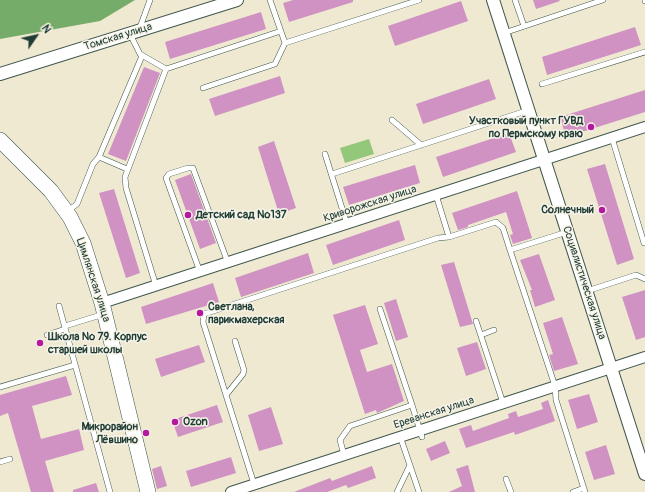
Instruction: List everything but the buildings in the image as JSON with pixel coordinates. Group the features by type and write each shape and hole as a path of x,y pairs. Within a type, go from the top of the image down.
{"main road":[{"name":"Цимлянская улица","path":"0,140 51,191 67,212 83,243 103,309 148,492"}],"street":[{"name":"Томская улица","path":"0,74 237,0"},
{"name":"Социалистическая улица","path":"493,0 645,474"},
{"name":"Криворожская улица","path":"103,309 156,286 645,127"},
{"name":"Ереванская улица","path":"231,492 344,457 400,436 421,433 503,403 645,357"}],"lane":[{"path":"150,0 134,32 138,51 142,56 166,69 281,31"},
{"path":"203,88 275,64 285,43 270,0"},
{"path":"285,43 419,0"},
{"path":"515,0 524,26"},
{"path":"504,33 603,0"},
{"path":"542,84 645,52"},
{"path":"67,212 77,204 93,164 99,157 142,56"},
{"path":"156,286 126,188 125,177 166,69"},
{"path":"332,174 529,110"},
{"path":"392,120 421,145"},
{"path":"612,138 644,243"},
{"path":"325,154 347,224"},
{"path":"99,157 127,169"},
{"path":"200,272 166,178 169,174 188,168 193,168 228,262"},
{"path":"436,195 449,236"},
{"path":"254,484 203,322 204,314 438,238 496,222 503,228 555,386 556,400 585,490 573,492"},
{"path":"510,250 568,231"},
{"path":"586,290 636,275 645,279"},
{"path":"59,306 110,492"},
{"path":"380,308 421,433"},
{"path":"47,335 103,309"},
{"path":"476,321 503,403"},
{"path":"481,334 494,330"},
{"path":"226,395 243,374 244,370 235,341"},
{"path":"0,387 75,365"},
{"path":"344,457 340,440 350,426 412,405"},
{"path":"400,436 419,492"},
{"path":"0,462 10,459"},
{"path":"397,492 410,465"},
{"path":"506,479 511,492"}],"green space":[{"path":"0,0 135,0 100,21 0,39"},
{"path":"369,139 374,154 345,163 340,148"}],"place":[{"name":"Участковый пункт ГУВД по Пермскому краю","path":"591,127"},
{"name":"Солнечный","path":"602,210"},
{"name":"Детский сад №137","path":"188,215"},
{"name":"Светлана, парикмахерская","path":"200,313"},
{"name":"Школа № 79. Корпус старшей школы","path":"40,343"},
{"name":"Ozon","path":"175,422"},
{"name":"Микрорайон Лёвшино","path":"146,433"}]}
